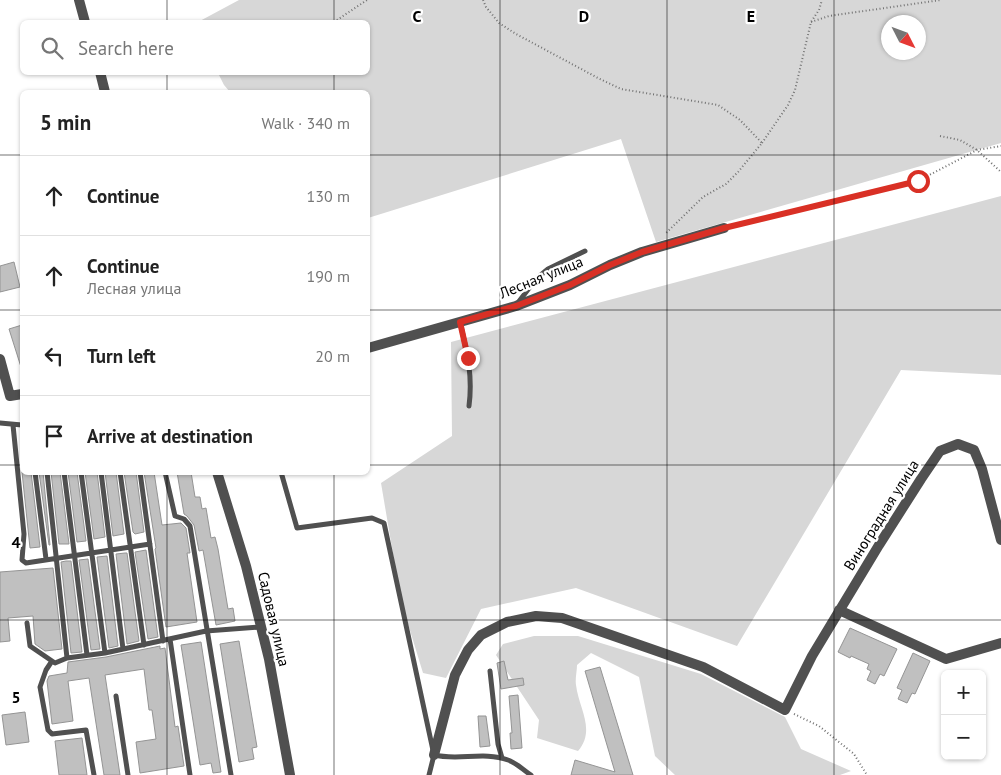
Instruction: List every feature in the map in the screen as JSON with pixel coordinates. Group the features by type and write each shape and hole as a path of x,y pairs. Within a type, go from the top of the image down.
{"street":[{"path":"79,0 84,20"},
{"path":"101,75 105,90"},
{"name":"Лесная улица","path":"370,347 516,306 570,285 610,265 653,248 724,228"},
{"path":"0,359 10,396 20,394"},
{"name":"Виноградная улица","path":"785,710 812,656 839,610 940,451 958,444 974,450 982,469 1001,540"},
{"name":"Садовая улица","path":"218,475 246,566 269,659 290,775"},
{"path":"839,610 946,658 1001,644"},
{"path":"434,755 455,675 468,650 481,635 506,622 536,616 562,618 703,667 785,710"}],"lane":[{"path":"516,306 536,279 548,269 585,251"},
{"path":"460,322 470,367 472,386 469,406"},
{"path":"0,422 13,426 20,425"},
{"path":"13,426 24,534 22,560 26,562 150,544"},
{"path":"36,475 46,559"},
{"path":"47,475 67,658"},
{"path":"64,475 87,655"},
{"path":"81,475 105,653"},
{"path":"101,475 123,649"},
{"path":"120,475 144,645"},
{"path":"140,475 163,641"},
{"path":"166,475 175,516 184,519 190,526 231,775"},
{"path":"281,475 297,528 372,518 384,523 434,755 429,775"},
{"path":"27,622 30,646 55,664 67,658 105,653 206,631 261,627"},
{"path":"170,639 190,775"},
{"path":"52,661 46,670 40,687 48,730 52,734 86,730 94,775"},
{"path":"490,670 498,744 502,758"},
{"path":"116,696 128,775"},
{"path":"434,755 443,758 465,756 502,758 518,765 531,775"}],"path":[{"path":"337,20 367,0"},
{"path":"483,0 486,7 500,23 516,34 598,78 621,89 718,105 752,130 762,142"},
{"path":"653,248 678,220 703,197 726,184 738,172 788,105 795,90 811,22 819,10 822,0"},
{"path":"811,22 829,16 941,0"},
{"path":"940,136 960,140 977,150 1001,172"},
{"path":"724,228 918,181 977,150 1001,146"},
{"path":"785,710 819,726 854,754 867,775"}],"shaded area":[{"path":"239,0 1001,0 1001,143 656,242 621,139 370,217 370,90 228,90 219,75 370,75 370,20 202,20"},
{"path":"1001,196 1001,375 901,370 737,646 576,588 481,609 446,678 423,673 401,601 381,483 452,436 451,342"},
{"path":"534,636 578,636 701,674 785,717 801,749 851,771 840,775 675,775 655,756 639,677 591,653 577,665 576,685 586,727 586,735 578,751 537,738 539,720 496,655 503,644"}],"building":[{"path":"14,262 20,287 0,292 0,266"},
{"path":"20,326 20,364 9,329"},
{"path":"22,475 31,475 40,547 30,548"},
{"path":"39,475 43,475 49,545"},
{"path":"51,475 60,475 69,544 59,544"},
{"path":"68,475 77,475 86,541 77,542"},
{"path":"85,475 97,475 105,537 94,539"},
{"path":"105,475 116,475 124,534 113,536"},
{"path":"124,475 136,475 144,532 135,534 133,532"},
{"path":"144,475 154,475 162,525 181,523 186,528 190,553 187,553 197,622 166,627"},
{"path":"178,475 191,475 195,497 200,497 202,509 206,508 211,538 215,537 228,609 233,608 235,621 216,625 203,550 199,551 194,525 184,514"},
{"path":"146,550 158,637 148,639 135,552"},
{"path":"127,553 139,641 127,644 116,554"},
{"path":"107,556 118,646 109,648 97,557"},
{"path":"88,559 100,649 91,650 79,560"},
{"path":"71,561 82,652 71,653 61,562"},
{"path":"53,568 62,649 45,651 35,644 33,616 8,618 10,641 0,642 0,572"},
{"path":"850,628 897,649 884,676 880,674 875,684 867,680 871,671 867,669 869,664 838,652"},
{"path":"239,641 257,747 252,748 254,759 239,762 220,644"},
{"path":"201,642 221,772 213,773 211,763 200,765 181,645"},
{"path":"160,646 160,649 165,648 175,727 178,726 184,766 140,773 136,742 156,739 152,710 149,710 144,669 105,675 120,775 104,775 89,678 68,681 73,721 52,724 47,681 49,676 67,673 68,662 106,657"},
{"path":"913,653 930,661 915,694 912,693 907,703 898,699 902,690 897,688"},
{"path":"504,661 508,680 523,678 524,685 501,689 497,663"},
{"path":"600,667 633,775 571,775 575,760 615,772 585,671"},
{"path":"518,695 522,748 511,749 510,733 512,733 509,696"},
{"path":"25,712 29,742 6,745 2,715"},
{"path":"478,716 486,716 490,746 480,747"},
{"path":"82,738 87,775 59,775 55,741"}],"route":[{"path":"468,358 460,322 516,306 570,285 590,274 642,252 724,228 918,181"}]}
